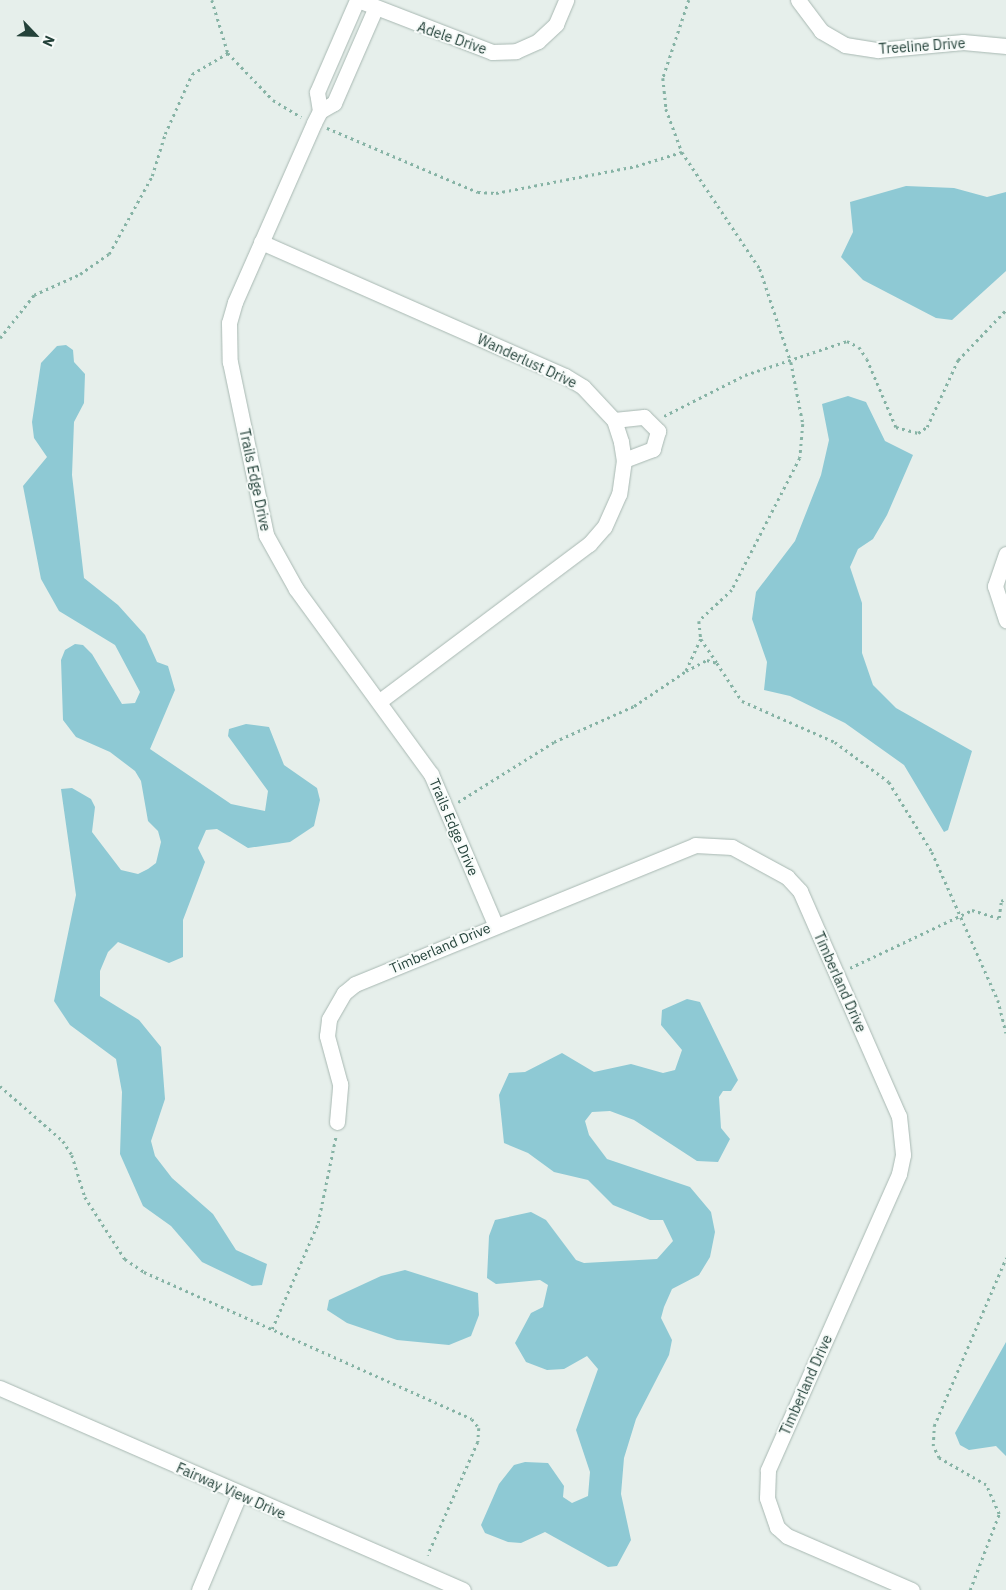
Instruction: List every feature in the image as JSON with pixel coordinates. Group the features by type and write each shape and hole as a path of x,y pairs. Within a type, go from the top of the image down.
{"street":[{"path":"357,0 375,9"},
{"name":"Trails Edge Drive","path":"357,0 317,92 317,117 261,242 229,323 230,362 266,535 296,589 381,700 431,774 495,924"},
{"name":"Adele Drive","path":"375,9 492,52 516,51 538,41 556,24 566,0"},
{"name":"Treeline Drive","path":"798,0 821,30 845,45 878,50 963,42 1006,46"},
{"name":"Trails Edge Drive","path":"317,117 334,103 375,9"},
{"name":"Wanderlust Drive","path":"261,242 565,376 583,387 614,420 624,460 612,511 589,544 381,700"},
{"path":"614,420 636,415 653,422 658,431 653,449 624,460"},
{"path":"1006,554 995,586 1006,620"},
{"name":"Timberland Drive","path":"336,1122 340,1084 327,1036 329,1019 344,993 495,924 678,851 712,843 752,854 787,877 800,891 899,1116 903,1155 900,1174 768,1470 766,1498 777,1527 787,1536 912,1590"},
{"name":"Fairway View Drive","path":"0,1388 239,1495 463,1590"},
{"path":"199,1590 239,1495"}],"path":[{"path":"212,0 228,53 273,100 317,117 478,192 496,193 636,166 682,152"},
{"path":"689,0 663,78 666,109 682,152 760,269 791,362 803,424 800,458 732,590 699,621 701,639 742,701 835,742 890,782 932,852 998,1000 1006,1033"},
{"path":"0,338 34,295 88,270 108,254 152,176 165,134 192,74 203,64 228,53"},
{"path":"653,422 744,375 791,362 847,341 859,347 896,427 918,433 926,427 958,360 1006,310"},
{"path":"686,671 701,639"},
{"path":"446,809 554,742 634,706 686,671 707,660 717,663"},
{"path":"837,974 959,914 978,909 995,920 1006,899"},
{"path":"0,1086 63,1142 85,1198 125,1259 144,1272 476,1423 478,1442 428,1556"},
{"path":"272,1330 318,1223 335,1152 336,1122"},
{"path":"970,1590 999,1514 986,1485 939,1458 933,1446 934,1426 982,1317 990,1287 1006,1258"}],"water":[{"path":"906,186 954,188 987,197 1006,192 1006,271 952,320 936,318 863,280 841,257 853,232 850,202"},
{"path":"66,345 73,350 74,362 85,374 84,403 74,422 72,475 84,578 118,605 145,635 157,662 168,666 175,690 150,749 231,804 265,811 268,791 228,736 229,729 246,724 269,727 284,765 317,788 320,800 314,826 290,842 248,848 217,829 206,830 198,848 205,862 183,920 183,957 169,963 118,942 108,952 100,971 100,996 139,1020 161,1047 165,1099 151,1141 155,1156 172,1178 213,1214 236,1250 267,1264 262,1285 252,1286 202,1262 171,1226 143,1206 120,1154 122,1092 116,1059 70,1025 54,1001 76,895 61,789 72,788 91,799 95,807 92,832 121,870 138,874 148,869 156,863 161,842 158,831 148,821 141,781 135,771 110,752 76,737 63,720 61,660 65,650 75,644 83,645 92,654 122,704 135,703 140,692 115,645 59,611 41,579 23,486 47,457 34,438 32,422 41,363 57,346"},
{"path":"848,396 866,402 885,441 913,455 887,515 873,539 858,549 850,567 862,603 862,653 873,685 896,708 972,751 948,830 944,832 904,765 845,723 790,696 764,690 767,662 752,619 756,592 795,541 821,475 829,440 822,404"},
{"path":"687,999 700,1002 738,1080 731,1091 723,1091 719,1097 721,1128 730,1139 718,1162 697,1161 634,1120 610,1111 592,1112 585,1121 589,1135 607,1159 690,1187 711,1212 715,1232 710,1257 699,1275 672,1289 664,1307 661,1318 672,1340 669,1355 636,1419 624,1458 621,1494 631,1540 617,1566 608,1567 545,1532 521,1543 508,1542 485,1533 481,1525 499,1484 514,1465 525,1462 548,1463 564,1486 563,1497 572,1503 588,1496 590,1472 576,1430 598,1369 587,1356 564,1369 547,1370 526,1362 515,1343 531,1313 543,1307 548,1285 540,1280 496,1284 487,1278 489,1236 495,1220 531,1212 546,1220 576,1260 584,1263 657,1259 673,1241 663,1220 650,1220 613,1205 588,1180 554,1172 528,1153 504,1143 499,1095 509,1073 525,1072 562,1053 594,1072 631,1064 663,1073 675,1070 682,1050 661,1025 662,1010"},
{"path":"405,1270 478,1293 479,1315 471,1336 449,1345 397,1340 347,1323 327,1310 329,1300 381,1276"},
{"path":"1006,1342 1006,1456 996,1446 969,1450 960,1445 955,1433"}]}
